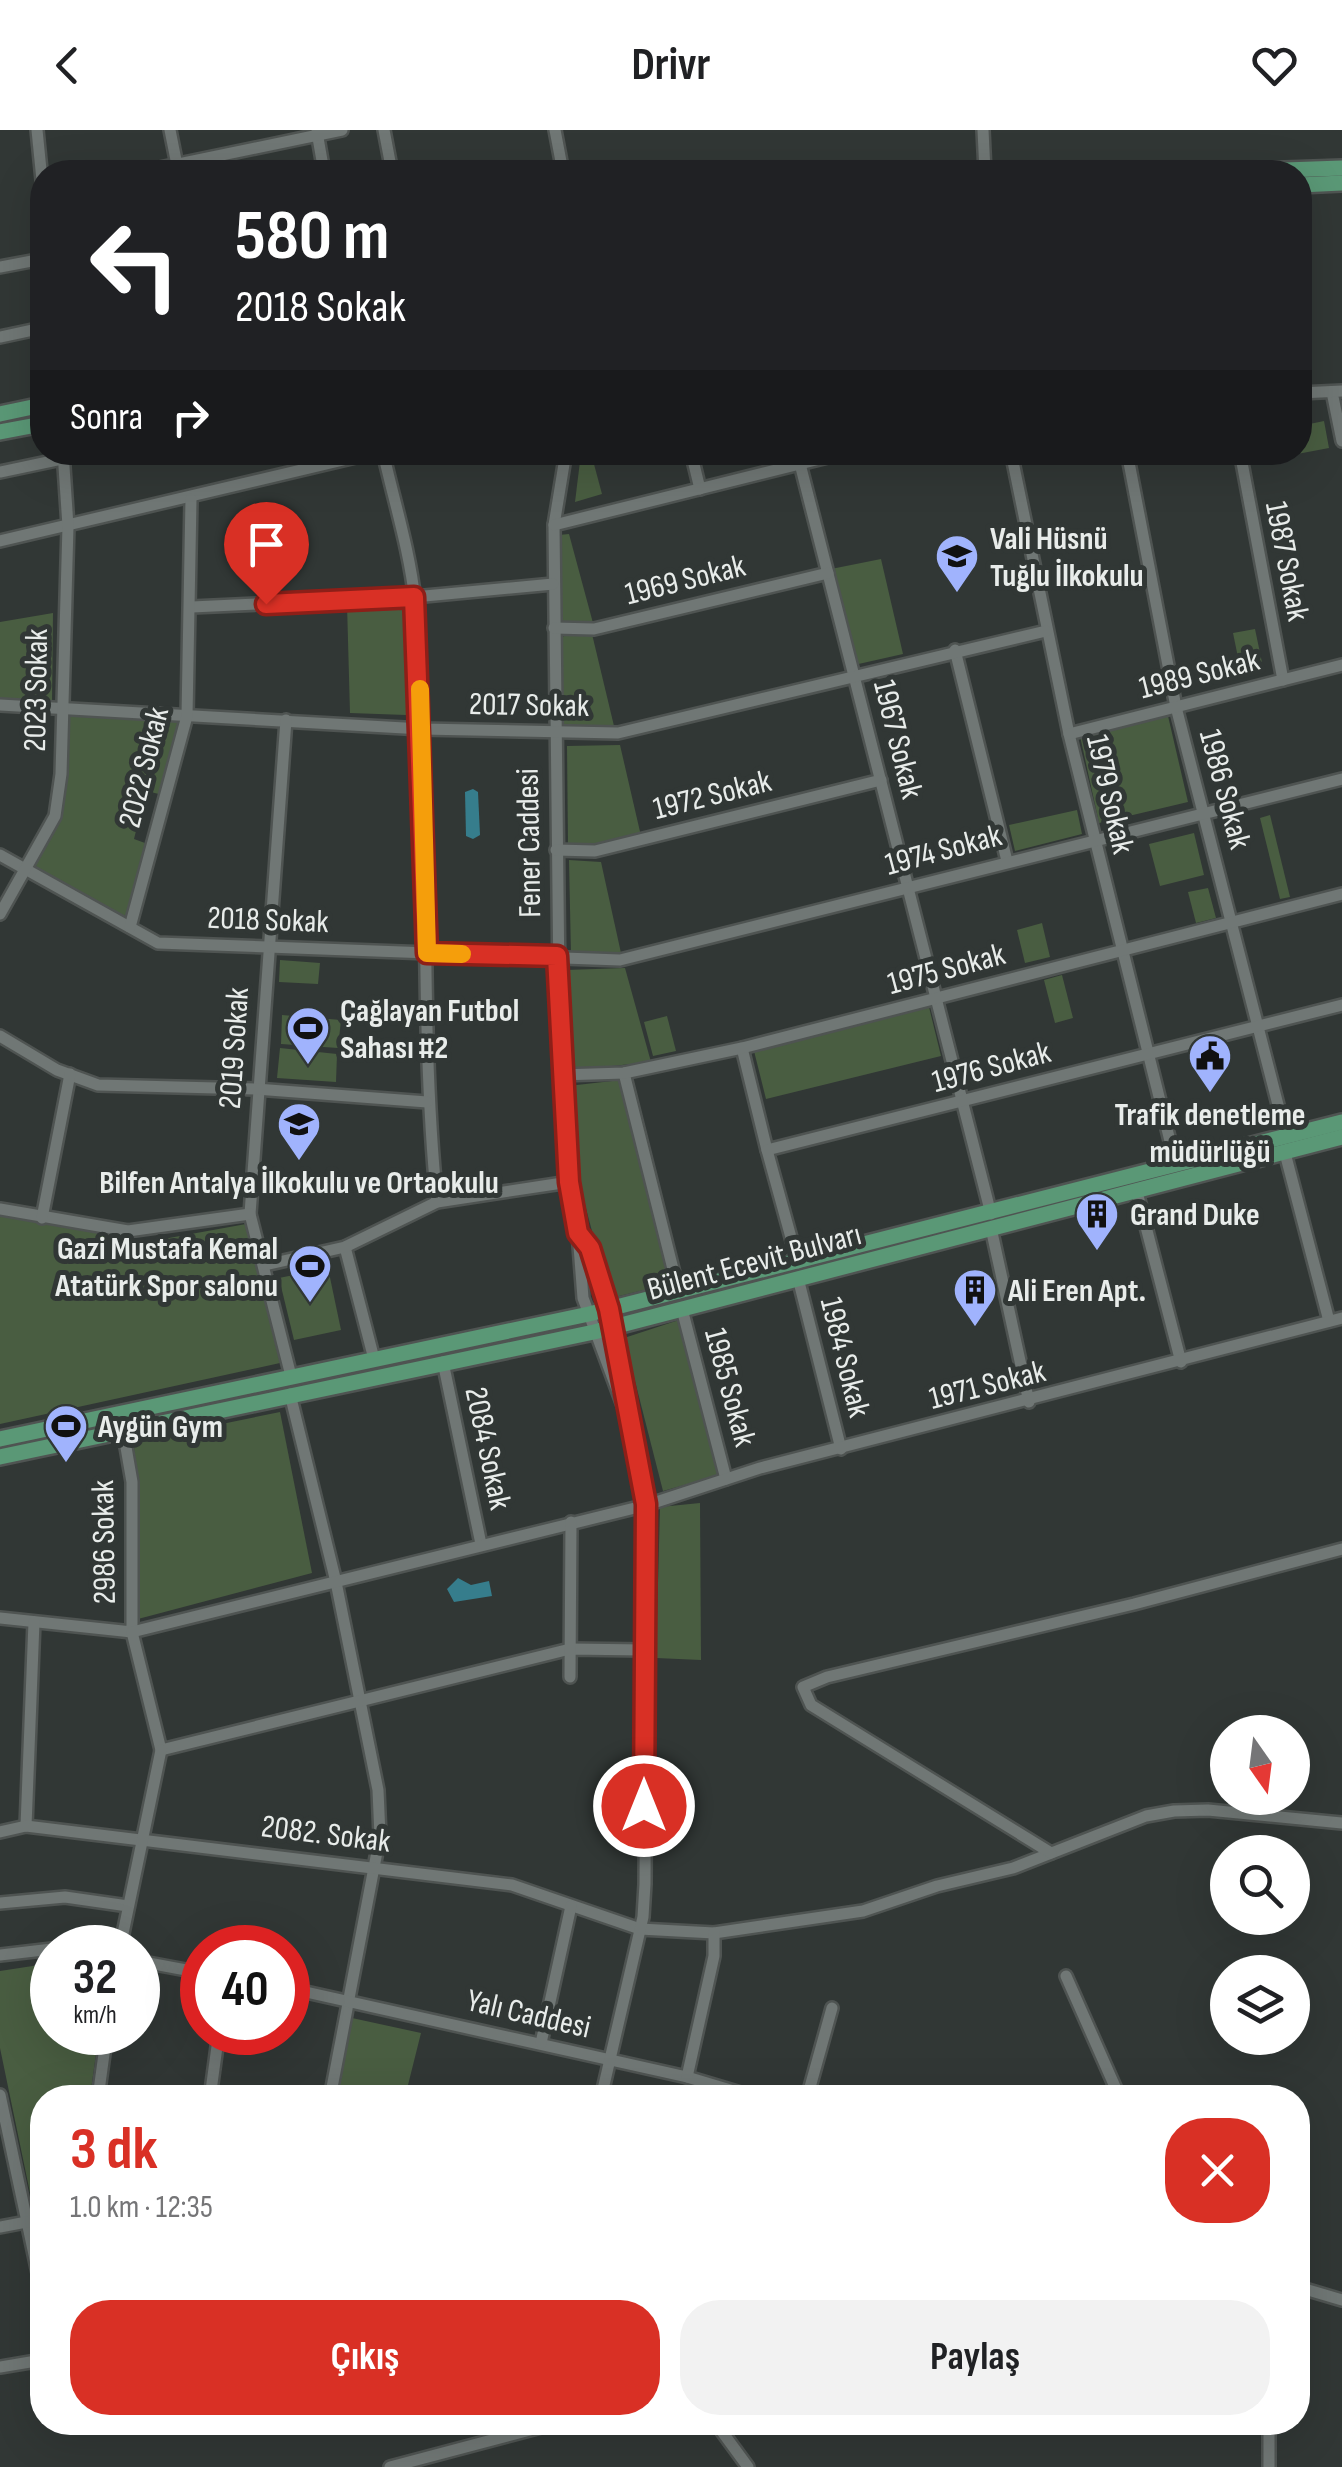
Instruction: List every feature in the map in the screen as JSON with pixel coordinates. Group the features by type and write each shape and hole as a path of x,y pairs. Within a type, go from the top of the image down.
{"main road":[{"path":"1312,169 1342,168"},
{"path":"1312,185 1342,184"},
{"path":"0,414 30,408"},
{"path":"0,432 30,426"},
{"name":"Bülent Ecevit Bulvarı","path":"991,1221 1136,1192 1285,1145 1342,1122"},
{"name":"Bülent Ecevit Bulvarı","path":"0,1457 124,1434 290,1394 594,1332 680,1301 1285,1145 1342,1137"},
{"name":"Bülent Ecevit Bulvarı","path":"0,1439 609,1309 680,1301"}],"street":[{"path":"37,130 40,160"},
{"path":"170,130 176,160"},
{"path":"199,160 342,130"},
{"path":"384,130 390,160"},
{"path":"555,130 561,160"},
{"path":"983,130 985,160"},
{"path":"318,133 322,160"},
{"path":"0,267 30,261"},
{"path":"0,337 30,331"},
{"path":"1312,393 1337,392 1342,441"},
{"path":"0,472 30,464"},
{"name":"2023 Sokak","path":"0,914 55,816 61,774 68,526 64,465"},
{"path":"0,541 327,465"},
{"path":"383,465 414,597 422,729 427,1102 437,1202"},
{"name":"Fener Caddesi","path":"564,465 554,525 560,1075 583,1298 626,1412 646,1504 645,1884 640,1929 603,2085"},
{"path":"694,465 700,489"},
{"path":"554,525 700,489 777,465"},
{"name":"1967 Sokak","path":"801,465 963,1104 1030,1402"},
{"name":"1979 Sokak","path":"1014,465 1093,839 1171,1145"},
{"name":"1986 Sokak","path":"1129,465 1176,707 1259,1026 1285,1145 1336,1320"},
{"name":"1987 Sokak","path":"1243,465 1284,680"},
{"name":"2022 Sokak","path":"130,926 187,716 192,608 190,499"},
{"name":"1969 Sokak","path":"554,628 594,629 828,573"},
{"path":"192,608 414,597 554,584"},
{"name":"2017 Sokak","path":"0,704 422,729 554,735 618,733 955,650 1046,632"},
{"path":"955,650 1007,861"},
{"name":"1989 Sokak","path":"1069,734 1342,664"},
{"name":"2019 Sokak","path":"286,720 256,1088 250,1214 291,1376"},
{"name":"1974 Sokak","path":"557,956 620,960 1342,779"},
{"name":"1972 Sokak","path":"556,850 596,852 881,780"},
{"name":"2018 Sokak","path":"0,854 158,943 557,956"},
{"name":"1975 Sokak","path":"560,1075 624,1073 742,1048 1342,894"},
{"name":"1976 Sokak","path":"767,1150 1342,1006"},
{"path":"0,1036 70,1074 98,1084 256,1088 427,1102"},
{"path":"742,1048 798,1271"},
{"name":"1985 Sokak","path":"624,1073 726,1479"},
{"path":"42,1218 70,1074"},
{"path":"265,1266 344,1247 437,1202 569,1182"},
{"path":"1136,1192 1181,1362"},
{"path":"0,1209 128,1231 250,1214"},
{"name":"Fener Caddesi","path":"578,1233 590,1248 609,1309 625,1380 626,1412"},
{"path":"344,1247 374,1359"},
{"name":"1984 Sokak","path":"798,1271 842,1449"},
{"name":"1971 Sokak","path":"132,1632 646,1504 726,1479 1336,1320"},
{"name":"2084 Sokak","path":"444,1362 481,1544"},
{"path":"290,1394 336,1582 378,1790 380,1836 332,2085"},
{"name":"2986 Sokak","path":"0,1618 132,1632 132,1482 124,1434"},
{"path":"570,1678 571,1522"},
{"path":"1051,1853 811,1704 803,1688 827,1677 1134,1604 1342,1549"},
{"path":"26,1826 34,1622"},
{"path":"124,1925 160,1750 132,1632"},
{"path":"160,1750 570,1650 644,1650"},
{"name":"2082. Sokak","path":"0,1832 26,1826 374,1866 512,1886 640,1929 714,1933 863,1911 1013,1868 1146,1816 1174,1811 1208,1810 1342,1823"},
{"path":"0,1903 65,1897 128,1906"},
{"path":"541,2043 571,1906"},
{"path":"687,2076 714,1956 714,1933"},
{"path":"0,1956 30,1953"},
{"path":"1066,1976 1114,2085"},
{"name":"Yalı Caddesi","path":"310,1992 719,2085"},
{"path":"811,2085 832,2008"},
{"path":"100,2085 104,2055"},
{"path":"212,2085 216,2055"},
{"path":"707,2081 707,2085"},
{"path":"0,2095 30,2236"},
{"path":"0,2228 30,2221"},
{"path":"1310,2291 1342,2300"},
{"path":"0,2367 30,2362"},
{"path":"390,2467 511,2435"},
{"path":"725,2435 748,2467"},
{"path":"1269,2435 1269,2467"}],"green space":[{"path":"1324,421 1329,448 1312,451 1312,424"},
{"path":"580,465 594,465 602,494 575,502"},
{"path":"569,534 593,623 561,623 559,535"},
{"path":"881,559 903,654 854,665 831,569"},
{"path":"399,601 408,624 406,715 350,713 347,604"},
{"path":"53,613 52,703 0,699 0,622"},
{"path":"1255,629 1264,672 1242,677 1233,633"},
{"path":"592,634 614,726 562,728 562,637"},
{"path":"67,713 178,721 159,794 146,791 134,839 145,843 126,917 34,867 62,814"},
{"path":"1168,716 1188,802 1099,823 1080,736"},
{"path":"620,745 641,836 595,846 568,844 567,746"},
{"path":"1077,810 1082,834 1015,851 1009,825"},
{"path":"1270,815 1290,897 1280,899 1260,818"},
{"path":"1194,833 1204,875 1160,886 1149,844"},
{"path":"569,860 601,862 621,953 571,955"},
{"path":"1208,888 1216,918 1196,923 1188,892"},
{"path":"1042,923 1050,957 1025,963 1017,930"},
{"path":"280,960 320,963 318,984 279,982"},
{"path":"625,968 651,1062 573,1070 566,970"},
{"path":"1062,975 1073,1018 1055,1023 1044,980"},
{"path":"929,1007 941,1056 766,1099 754,1051"},
{"path":"282,1015 341,1020 338,1048 281,1044"},
{"path":"667,1016 676,1051 653,1056 644,1022"},
{"name":"Çağlayan Futbol Sahası #2","path":"280,1048 337,1054 336,1082 277,1078"},
{"path":"621,1080 669,1284 615,1297 609,1295 572,1156 568,1086"},
{"path":"0,1216 147,1242 246,1224 280,1363 0,1424"},
{"name":"Gazi Mustafa Kemal Atatürk Spor salonu","path":"328,1268 341,1330 294,1340 279,1278"},
{"path":"679,1320 720,1475 663,1491 624,1338"},
{"path":"280,1412 312,1573 138,1619 134,1442"},
{"path":"700,1503 701,1660 656,1658 660,1507"},
{"path":"30,1966 30,2055 96,2055 92,2085 30,2085 30,2193 0,2048 0,1971"},
{"path":"352,2018 421,2033 408,2085 338,2085"}],"water":[{"path":"465,792 478,792 480,835 473,839 466,836"},
{"path":"458,1578 471,1585 489,1581 492,1596 454,1602 447,1589"}],"slow traffic":[{"path":"420,689 427,953 462,954"}],"place":[{"name":"Vali Hüsnü Tuğlu İlkokulu","path":"957,594"},
{"name":"Çağlayan Futbol Sahası #2","path":"308,1066"},
{"name":"Trafik denetleme müdürlüğü","path":"1210,1094"},
{"name":"Bilfen Antalya İlkokulu ve Ortaokulu","path":"299,1162"},
{"name":"Grand Duke","path":"1097,1252"},
{"name":"Gazi Mustafa Kemal Atatürk Spor salonu","path":"310,1304"},
{"name":"Ali Eren Apt.","path":"975,1328"},
{"name":"Aygün Gym","path":"66,1464"}],"route":[{"path":"266,604 414,597 422,729 427,953 557,956 560,1075 569,1182 578,1233 590,1248 609,1309 646,1504 644,1806"}]}
